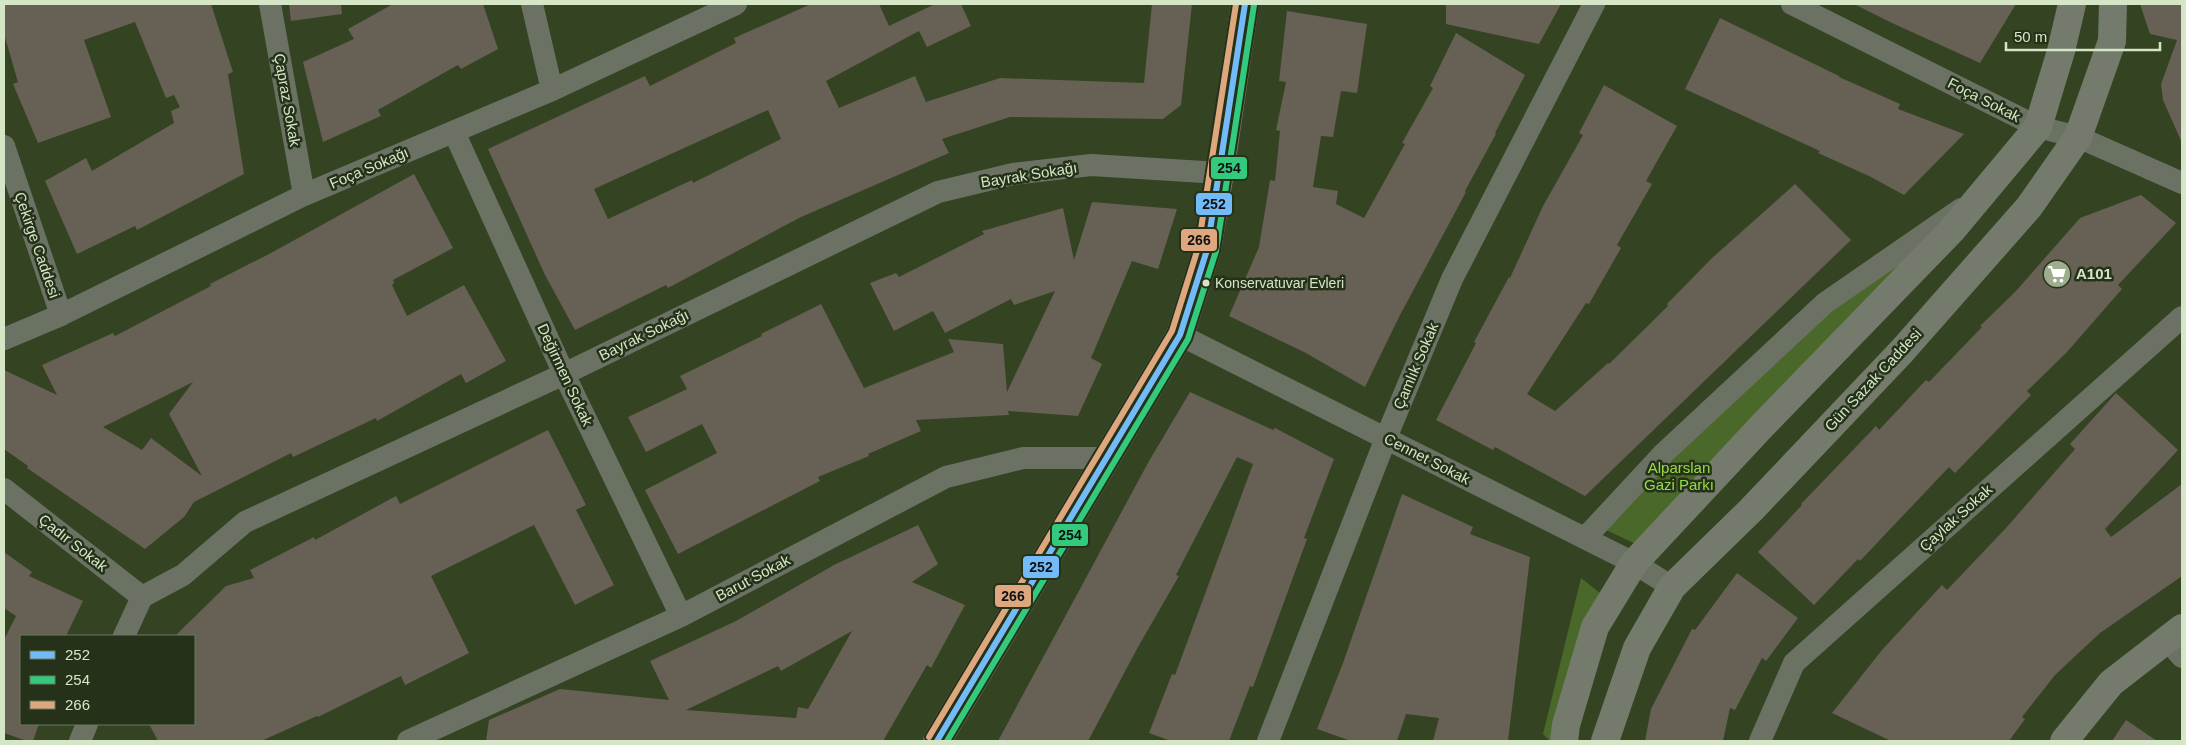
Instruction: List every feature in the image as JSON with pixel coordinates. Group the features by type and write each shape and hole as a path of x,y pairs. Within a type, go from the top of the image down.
{"main road":[{"path":"937,741 1180,335 1207,250 1245,4"},
{"path":"1564,741 1566,724 1595,627 1634,563 1761,427 1952,230 2038,127 2061,51 2072,4"},
{"name":"Gün Sazak Caddesi","path":"1605,741 1637,648 1672,587 1751,510 1902,351 2029,207 2078,137 2112,41 2113,4"},
{"path":"2064,741 2111,683 2177,642"}],"street":[{"name":"Çapraz Sokak","path":"270,4 304,195"},
{"path":"532,4 552,90"},
{"name":"Foça Sokağı","path":"4,338 61,315 304,195 552,90 736,4"},
{"name":"Çamlık Sokak","path":"1268,741 1386,438 1452,279 1594,4"},
{"name":"Foça Sokak","path":"1792,4 2038,127 2078,137 2182,182"},
{"name":"Değirmen Sokak","path":"454,132 564,374 680,616"},
{"name":"Çekirge Caddesi","path":"4,146 61,315"},
{"name":"Bayrak Sokağı","path":"142,596 183,575 245,522 564,374 938,192 1013,174 1092,165 1220,173"},
{"path":"1585,538 1664,452 1825,303 1981,196"},
{"name":"Çaylak Sokak","path":"1760,741 1794,663 2182,317"},
{"name":"Cennet Sokak","path":"1180,335 1634,563 1672,587"},
{"name":"Barut Sokak","path":"408,741 680,616 946,477 1023,458 1107,458"},
{"name":"Çadır Sokak","path":"4,489 142,596"},
{"path":"124,635 142,596"},
{"path":"80,741 87,725"}],"green space":[{"name":"Alparslan Gazi Parkı","path":"1901,259 1907,263 1638,545 1606,530 1679,452 1822,316"},
{"path":"1581,578 1605,597 1555,741 1550,741 1543,734"}],"building":[{"path":"4,4 211,4 233,72 228,74 244,174 137,230 135,226 77,254 45,181 86,158 92,171 174,123 171,111 180,107 174,95 166,98 135,22 84,40 111,117 38,143 13,84 18,82 4,34"},
{"path":"289,4 341,4 342,14 291,21"},
{"path":"393,4 483,4 498,49 461,69 458,65 378,110 381,116 323,142 303,62 354,39 348,29"},
{"path":"811,4 879,4 889,26 935,4 961,4 971,26 927,47 919,31 826,81 839,108 915,76 926,102 1000,78 1144,83 1152,4 1192,4 1181,105 1163,119 1010,117 942,139 949,153 801,217 668,288 666,285 575,330 545,275 488,149 645,76 650,86 736,43 734,38","holes":["768,110 781,139 693,183 692,180 608,219 594,189"]},
{"path":"1446,4 1561,4 1539,44 1446,24"},
{"path":"1854,4 2016,4 1980,63"},
{"path":"2140,4 2182,4 2182,143 2163,100 2161,84 2177,40 2150,34"},
{"path":"1287,11 1367,24 1357,93 1341,91 1333,137 1321,136 1313,187 1338,191 1336,204 1364,218 1405,144 1402,143 1433,88 1430,86 1456,33 1525,75 1466,192 1399,317 1365,387 1304,352 1229,316 1259,247 1270,180 1275,181 1280,131 1276,130 1286,82 1279,81"},
{"path":"1720,18 1839,77 1900,104 1898,109 1964,134 1904,195 1869,176 1818,153 1820,151 1685,89"},
{"path":"1604,85 1677,126 1646,181 1652,184 1617,245 1621,248 1589,304 1586,303 1527,394 1555,411 1609,364 1668,306 1667,304 1711,259 1795,184 1851,240 1585,496 1495,447 1493,450 1436,420 1476,343 1474,342 1510,278 1543,206 1583,135 1579,133"},
{"path":"414,174 453,248 393,280 394,283 392,285 407,316 464,285 506,361 466,383 461,374 377,421 376,418 293,457 291,453 194,502 184,517 145,549 27,468 28,466 4,449 4,370 57,395 42,365 113,333 115,336","holes":["193,382 169,414 202,476 151,438 142,450 103,427"]},
{"path":"2141,195 2176,223 2118,285 2122,289 2067,352 2027,391 2031,395 1955,473 1949,467 1860,561 1858,559 1814,605 1758,552 1876,426 1879,430 1926,380 1929,382 1982,327 1980,326 2016,291 2080,218"},
{"path":"1092,202 1177,209 1158,269 1132,261 1091,358 1102,364 1078,416 1008,411 1009,415 916,420 921,431 868,454 869,456 818,477 820,481 678,554 645,490 717,453 702,424 646,452 628,417 687,389 680,376 762,336 761,334 821,304 864,388 954,352 948,339 1003,344 1007,392 1055,291 1014,305 1011,299 945,333 933,311 894,331 870,283 896,273 899,277 984,234 982,231 1063,208 1074,260"},
{"path":"1190,392 1273,430 1275,428 1334,459 1304,538 1307,539 1253,687 1250,686 1229,741 1171,741 1149,733 1172,674 1175,675 1253,464 1237,457 1176,575 1179,576 1138,647 1088,741 998,741 1149,461"},
{"path":"2116,393 2178,450 2105,529 2111,537 2182,484 2182,576 2100,633 2055,675 2022,717 2025,719 2009,741 1891,741 1832,713 1882,650 1942,585 1947,590 2006,528 2075,449 2070,444"},
{"path":"548,430 586,505 576,510 614,585 575,605 534,525 431,576 469,653 405,685 401,676 318,717 261,741 158,741 150,725 195,725 195,635 176,635 226,586 254,578 250,570 314,537 315,540 396,496 400,504"},
{"path":"1402,494 1473,527 1470,534 1530,557 1508,741 1433,741 1439,718 1406,714 1397,741 1351,741 1317,729 1343,663"},
{"path":"918,525 938,564 912,582 965,605 931,668 927,665 883,741 486,741 489,720 560,689 669,700 650,661 736,621 834,565","holes":["852,631 808,709 798,707 796,718 686,710 778,666 781,671"]},
{"path":"4,552 32,572 29,576 83,601 66,635 20,635 20,725 39,725 33,741 27,741 4,733 4,640 16,616 4,608"},
{"path":"1737,573 1798,618 1766,661 1762,658 1735,710 1730,708 1723,741 1645,741 1651,709 1692,629 1695,630"},
{"path":"2126,720 2157,741 2112,741"}],"transit line":[{"name":"266","path":"929,737 1172,331 1198,248 1236,4"},
{"name":"252","path":"937,741 1180,335 1207,250 1245,4"},
{"name":"254","path":"947,741 1188,339 1216,251 1254,5"}],"place":[{"name":"A101","path":"2057,274"},
{"name":"Konservatuvar Evleri","path":"1206,283"}]}
